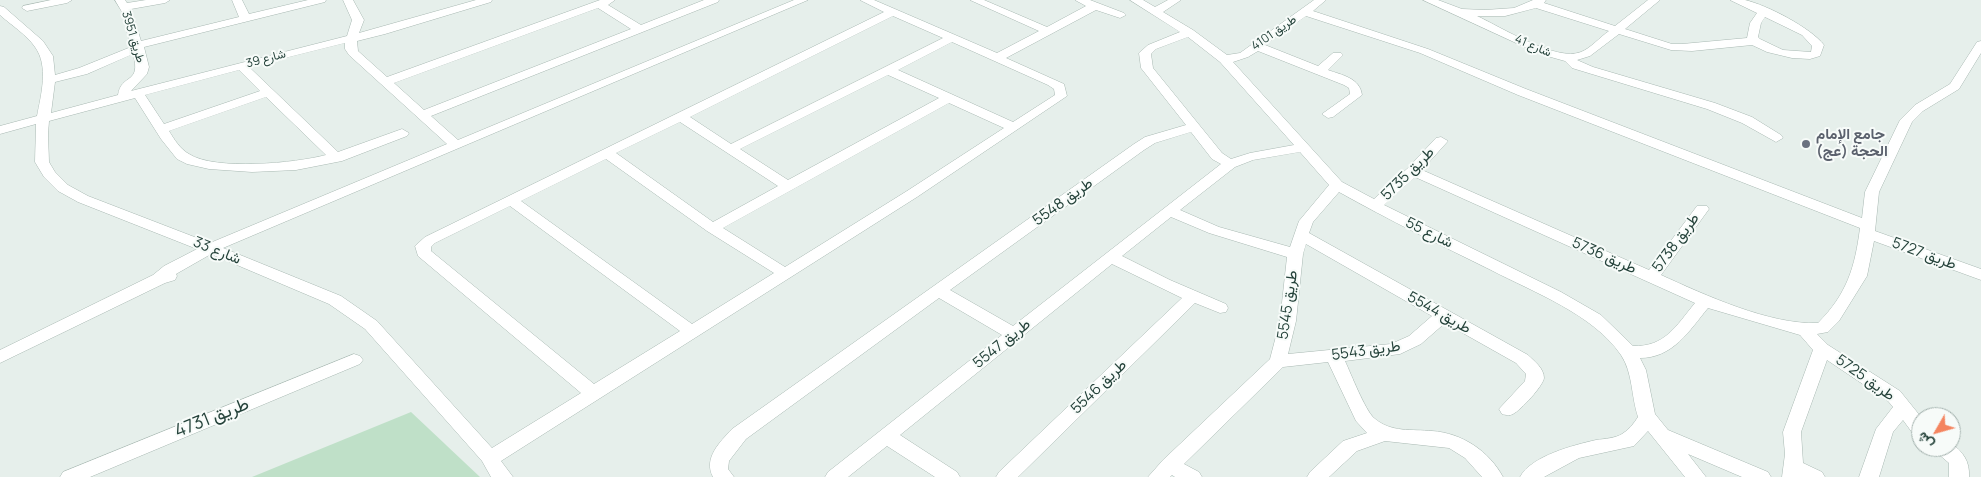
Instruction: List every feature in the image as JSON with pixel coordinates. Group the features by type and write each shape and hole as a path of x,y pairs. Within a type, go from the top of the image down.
{"street":[{"path":"27,8 66,0"},
{"path":"123,4 165,0"},
{"path":"236,0 245,19"},
{"path":"49,80 83,71 138,46 322,0"},
{"path":"348,0 358,20 349,46 353,53 456,145"},
{"name":"شارع 39","path":"0,130 241,66 391,29 463,3 486,0"},
{"path":"422,115 714,0"},
{"path":"0,357 159,279 186,270 217,250 456,145 803,0"},
{"path":"975,0 1048,31"},
{"path":"1080,0 1120,15"},
{"name":"شارع 55","path":"1135,0 1189,32 1224,59 1337,185 1555,296 1595,320 1628,352 1637,370 1643,406 1647,417 1681,456 1696,477"},
{"path":"1156,12 1176,0"},
{"name":"طريق 4101","path":"1224,59 1235,58 1256,46 1321,0"},
{"name":"شارع 41","path":"1428,0 1457,11 1544,52 1569,58 1582,56 1655,0"},
{"path":"1539,2 1617,31 1663,45 1687,49 1738,41 1754,41 1798,56 1810,56 1818,52 1818,45 1810,36 1765,12 1735,0"},
{"path":"385,82 605,2 640,29"},
{"name":"شارع 41","path":"1457,11 1479,13 1507,12 1527,8 1539,2"},
{"name":"طريق 3951","path":"123,4 138,46 143,70 138,78 125,89 124,97"},
{"path":"490,458 912,194 1057,100 1061,96 1061,90 1052,82 880,4 681,117 430,240 423,246 423,253 593,393"},
{"path":"997,58 1095,6"},
{"name":"شارع 33","path":"0,9 6,23 39,42 47,56 49,80 41,134 42,162 49,174 63,188 83,199 217,250 336,300 352,310 371,325 490,458 493,466 503,477"},
{"name":"طريق 5727","path":"1305,12 1424,51 1981,275"},
{"path":"1754,41 1752,37 1757,20 1765,12"},
{"path":"1189,32 1152,47 1145,53 1144,60 1147,68 1193,127 1220,159 1230,164"},
{"path":"731,149 952,38"},
{"path":"1807,330 1822,328 1833,317 1859,276 1865,251 1872,192 1906,120 1918,108 1955,86 1981,44"},
{"path":"1256,46 1348,82 1357,90 1356,95 1328,114"},
{"path":"1320,71 1337,55"},
{"path":"1569,58 1576,65 1589,70 1730,113 1776,138"},
{"path":"241,66 337,158"},
{"path":"888,70 1013,127"},
{"path":"162,129 268,92"},
{"path":"138,94 178,152 188,159 203,164 253,169 276,169 314,164 337,158 402,133"},
{"path":"712,228 948,98"},
{"path":"681,117 788,186"},
{"name":"طريق 5548","path":"722,475 717,466 719,459 739,434 1139,147 1150,140 1193,127"},
{"name":"طريق 5735","path":"1375,206 1413,171 1441,141"},
{"name":"طريق 5547","path":"835,477 1230,164 1250,157 1306,150"},
{"path":"608,153 712,228 784,273"},
{"name":"طريق 5736","path":"1413,171 1705,301 1765,320 1807,330"},
{"name":"طريق 5545","path":"1164,471 1278,361 1288,321 1294,254 1306,222 1337,185"},
{"path":"511,200 691,331"},
{"name":"طريق 5738","path":"1651,278 1702,209"},
{"path":"1171,212 1214,230 1294,254"},
{"name":"طريق 5544","path":"1301,235 1442,316 1522,359 1534,372 1535,378 1532,384 1508,409"},
{"path":"1111,257 1220,308"},
{"path":"940,291 1014,334"},
{"name":"طريق 5546","path":"1006,477 1193,296"},
{"path":"1628,352 1651,352 1667,345 1705,301"},
{"name":"طريق 5543","path":"1278,361 1380,352 1406,346 1442,316"},
{"name":"طريق 5725","path":"1807,330 1809,336 1822,349 1885,389 1903,407 1911,419"},
{"path":"1815,477 1793,472 1792,432 1822,349"},
{"path":"1334,356 1364,421 1372,429 1383,434 1444,439 1457,443 1468,450 1493,477"},
{"name":"طريق 4731","path":"70,477 354,360"},
{"path":"1869,477 1885,429 1903,407"},
{"path":"1530,477 1547,465 1575,452 1627,441 1647,417"},
{"path":"1317,477 1350,446 1383,434"},
{"path":"1662,435 1761,477"},
{"path":"887,436 950,477"},
{"path":"1956,457 1961,466 1959,477"},
{"path":"1164,471 1192,477"}],"green space":[{"path":"411,412 480,477 252,477"}],"place":[{"name":"جامع الإمام الحجة (عج)","path":"1806,144"}]}
